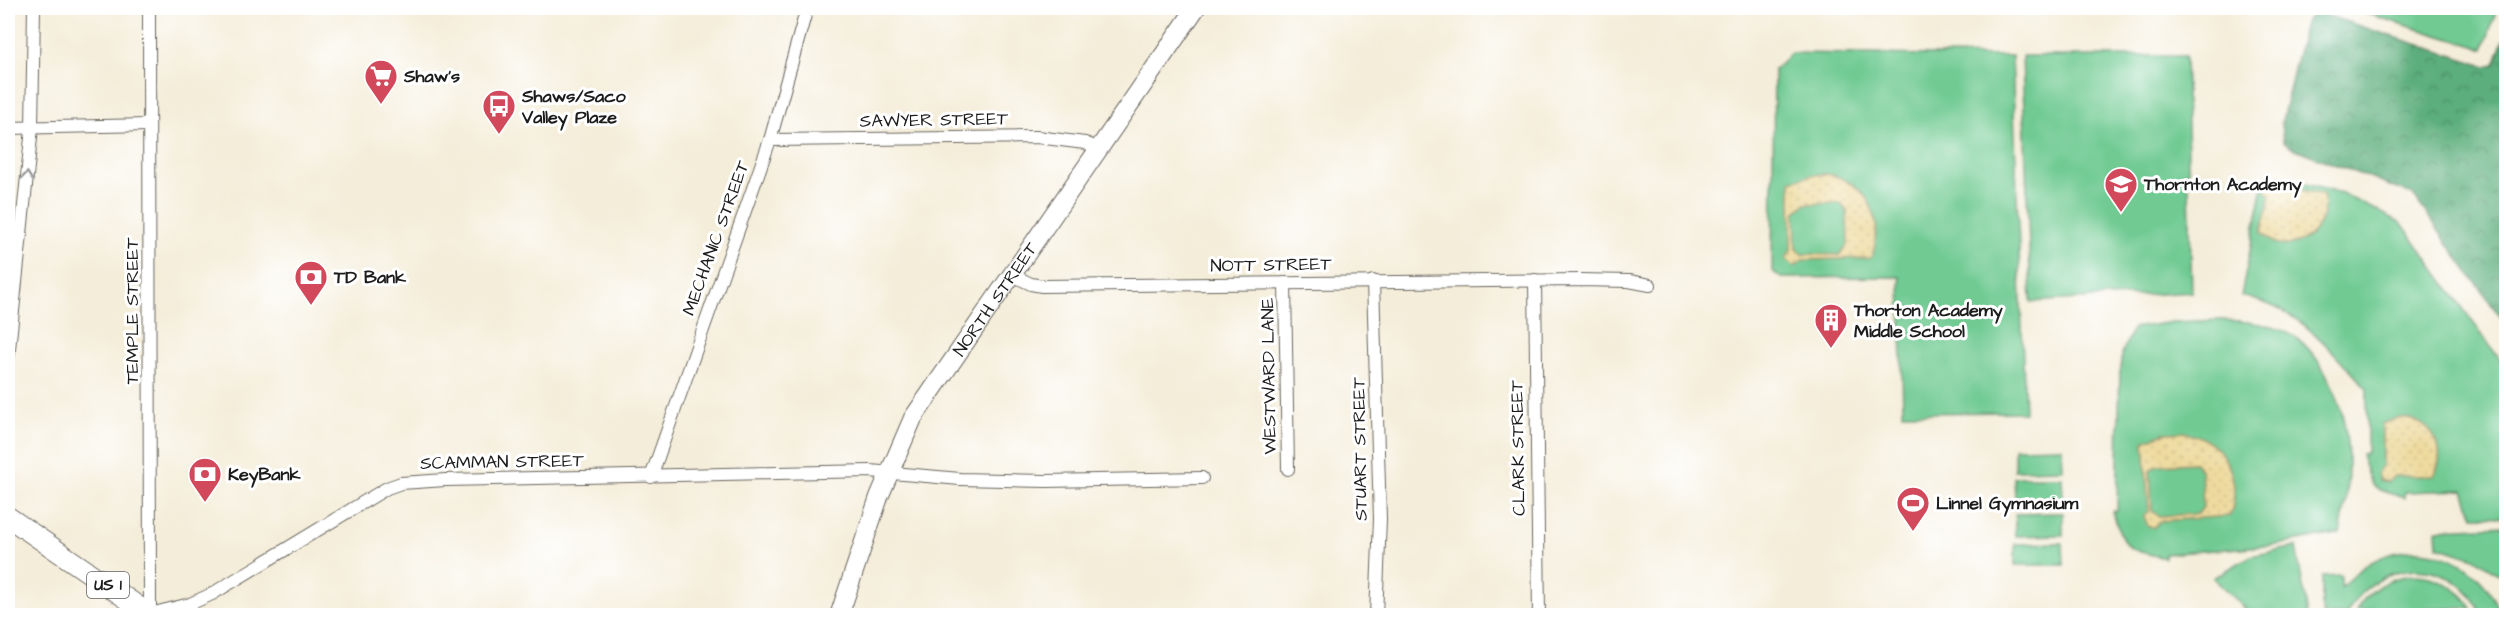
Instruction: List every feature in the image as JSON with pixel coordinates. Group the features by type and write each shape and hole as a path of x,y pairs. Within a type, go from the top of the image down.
{"main road":[{"name":"NORTH STREET","path":"839,615 889,471 921,404 1196,8"},
{"name":"US 1","path":"8,517 151,615"}],"street":[{"path":"8,359 32,128 34,8"},
{"name":"TEMPLE STREET","path":"149,8 151,615"},
{"name":"MECHANIC STREET","path":"651,477 770,140 807,8"},
{"path":"8,128 149,125"},
{"name":"SAWYER STREET","path":"770,140 1016,136 1077,141 1097,148"},
{"name":"NOTT STREET","path":"1010,274 1031,284 1042,286 1535,280 1602,280 1650,285"},
{"name":"CLARK STREET","path":"1535,280 1539,615"},
{"name":"STUART STREET","path":"1373,281 1380,519 1376,615"},
{"name":"WESTWARD LANE","path":"1285,283 1288,469"},
{"name":"SCAMMAN STREET","path":"151,615 190,604 212,594 367,499 401,483 446,480 889,471 981,479 1202,478"},
{"path":"705,615 711,615"}],"green space":[{"path":"2348,8 2497,8 2484,49"},
{"path":"2313,13 2323,14 2485,66 2495,64 2506,34 2506,325 2413,195 2295,149 2283,141 2281,124 2305,23"},
{"path":"1791,53 2012,56 2025,412 1903,413 1900,277 1781,278 1772,271 1774,70"},
{"path":"2022,56 2185,56 2192,292 2031,302"},
{"path":"2274,175 2342,194 2401,222 2506,368 2506,517 2473,516 2464,490 2405,492 2405,498 2373,486 2361,454 2367,453 2367,389 2311,331 2280,310 2241,296 2264,181"},
{"path":"2220,320 2266,325 2292,335 2310,350 2330,381 2344,422 2347,444 2347,488 2340,533 2277,545 2165,554 2165,558 2134,550 2124,541 2113,511 2117,511 2120,367 2123,351 2133,328 2173,322"},
{"path":"2062,447 2063,469 2014,470 2014,448"},
{"path":"2014,477 2062,477 2063,498 2015,499"},
{"path":"2063,513 2063,535 2015,536 2015,514"},
{"path":"2506,526 2506,579 2477,559 2438,546 2437,529"},
{"path":"2063,543 2064,565 2015,565 2015,544"},
{"path":"2296,547 2308,615 2252,615 2213,578 2251,556"},
{"path":"2405,551 2437,554 2465,566 2486,587 2501,615 2482,615 2470,594 2453,580 2435,572 2415,569 2395,573 2376,582 2359,596 2346,615 2322,615 2322,576 2341,575 2341,588 2369,563 2386,555"},
{"path":"2415,575 2448,584 2472,608 2356,610 2367,596 2381,585 2397,578"}],"sand":[{"path":"1826,174 1841,178 1863,194 1870,204 1876,230 1871,258 1803,260 1794,267 1786,259 1791,250 1791,181 1811,175","holes":["1840,203 1847,211 1848,245 1839,255 1803,254 1796,249 1795,213 1805,204"]},
{"path":"2277,177 2283,181 2284,186 2323,195 2324,209 2320,221 2314,231 2294,244 2282,245 2272,241 2262,232 2271,195 2266,190 2266,182"},
{"path":"2395,419 2417,422 2433,435 2439,454 2434,476 2394,476 2388,482 2379,480 2377,473 2382,465 2382,424"},
{"path":"2184,432 2199,436 2220,452 2232,475 2234,488 2230,516 2160,521 2154,528 2148,527 2144,516 2149,512 2144,441 2164,433","holes":["2195,463 2201,469 2203,507 2198,514 2159,516 2152,511 2150,471 2157,465"]}],"place":[{"name":"Shaw's","path":"381,105"},
{"name":"Shaws/Saco Valley Plaze","path":"499,135"},
{"name":"Thornton Academy","path":"2121,213"},
{"name":"TD Bank","path":"311,306"},
{"name":"Thorton Academy Middle School","path":"1831,349"},
{"name":"KeyBank","path":"205,503"},
{"name":"Linnel Gymnasium","path":"1913,532"}]}
